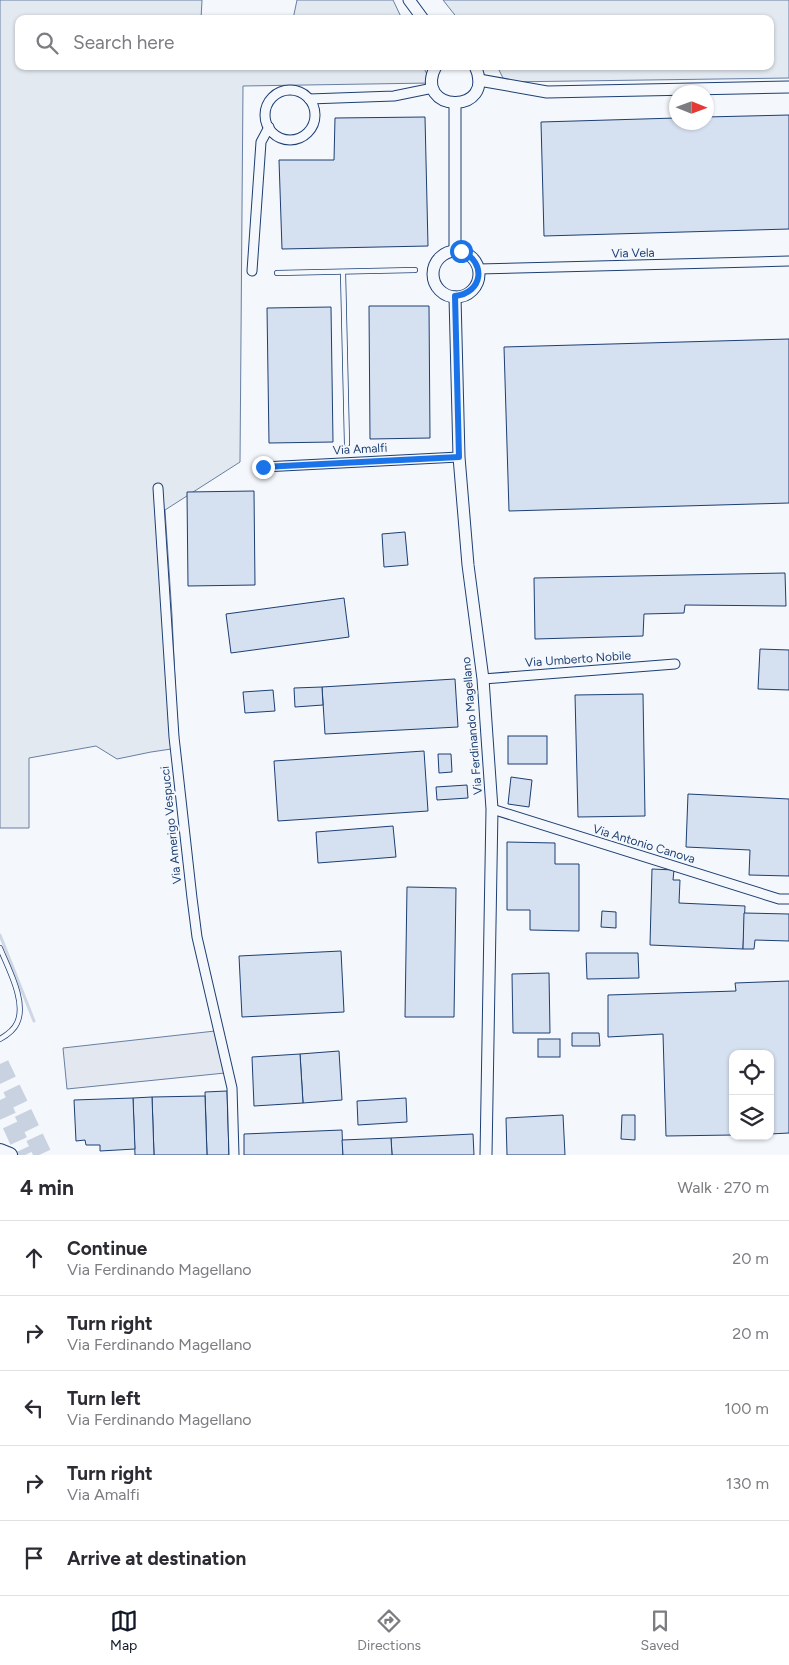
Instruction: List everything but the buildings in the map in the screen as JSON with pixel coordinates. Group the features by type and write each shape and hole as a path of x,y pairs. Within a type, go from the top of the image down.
{"main road":[{"path":"0,1151 10,1155"}],"street":[{"path":"408,0 420,15"},
{"path":"434,70 432,74 433,88 442,99 455,104 462,103 474,94 479,80 476,70"},
{"path":"479,80 547,92 789,87"},
{"path":"309,99 394,96 433,88"},
{"path":"296,91 309,99 314,106 314,122 304,136 289,140 280,138 269,127 266,119 268,103 280,92 296,91"},
{"path":"455,104 455,250"},
{"path":"252,271 261,142 269,127"},
{"path":"455,250 472,258 478,269 477,283 473,288 468,293 455,296 447,295 441,291 433,277 433,269 440,256 455,250"},
{"name":"Via Vela","path":"478,269 789,261"},
{"name":"Via Ferdinando Magellano","path":"455,296 459,457 468,565 483,679 492,809 486,1155"},
{"name":"Via Amalfi","path":"263,467 459,457"},
{"name":"Via Amerigo Vespucci","path":"158,488 174,737 191,889 197,937 232,1088 234,1155"},
{"name":"Via Umberto Nobile","path":"483,679 674,664"},
{"name":"Via Antonio Canova","path":"492,809 779,899 789,899"}],"lane":[{"path":"277,273 415,270"},
{"path":"343,272 347,444"},
{"path":"0,948 20,1003 17,1023 10,1032 0,1039"}],"shaded area":[{"path":"0,0 202,0 201,15 15,15 15,70 425,70 431,83 243,86 240,462 165,510 178,748 117,759 96,746 29,758 29,828 0,828"},
{"path":"297,0 393,0 400,15 294,15"},
{"path":"443,0 789,0 789,78 505,82 499,70 774,70 774,15 455,15"},
{"path":"215,1031 225,1073 67,1089 63,1048"}],"waterway":[{"path":"0,935 34,1021"}],"tunnel":[{"path":"0,1064 43,1155"},
{"path":"0,1100 25,1155"}],"route":[{"path":"263,467 459,457 455,296 462,296 468,293 477,283 478,276 476,263 461,251"}]}
